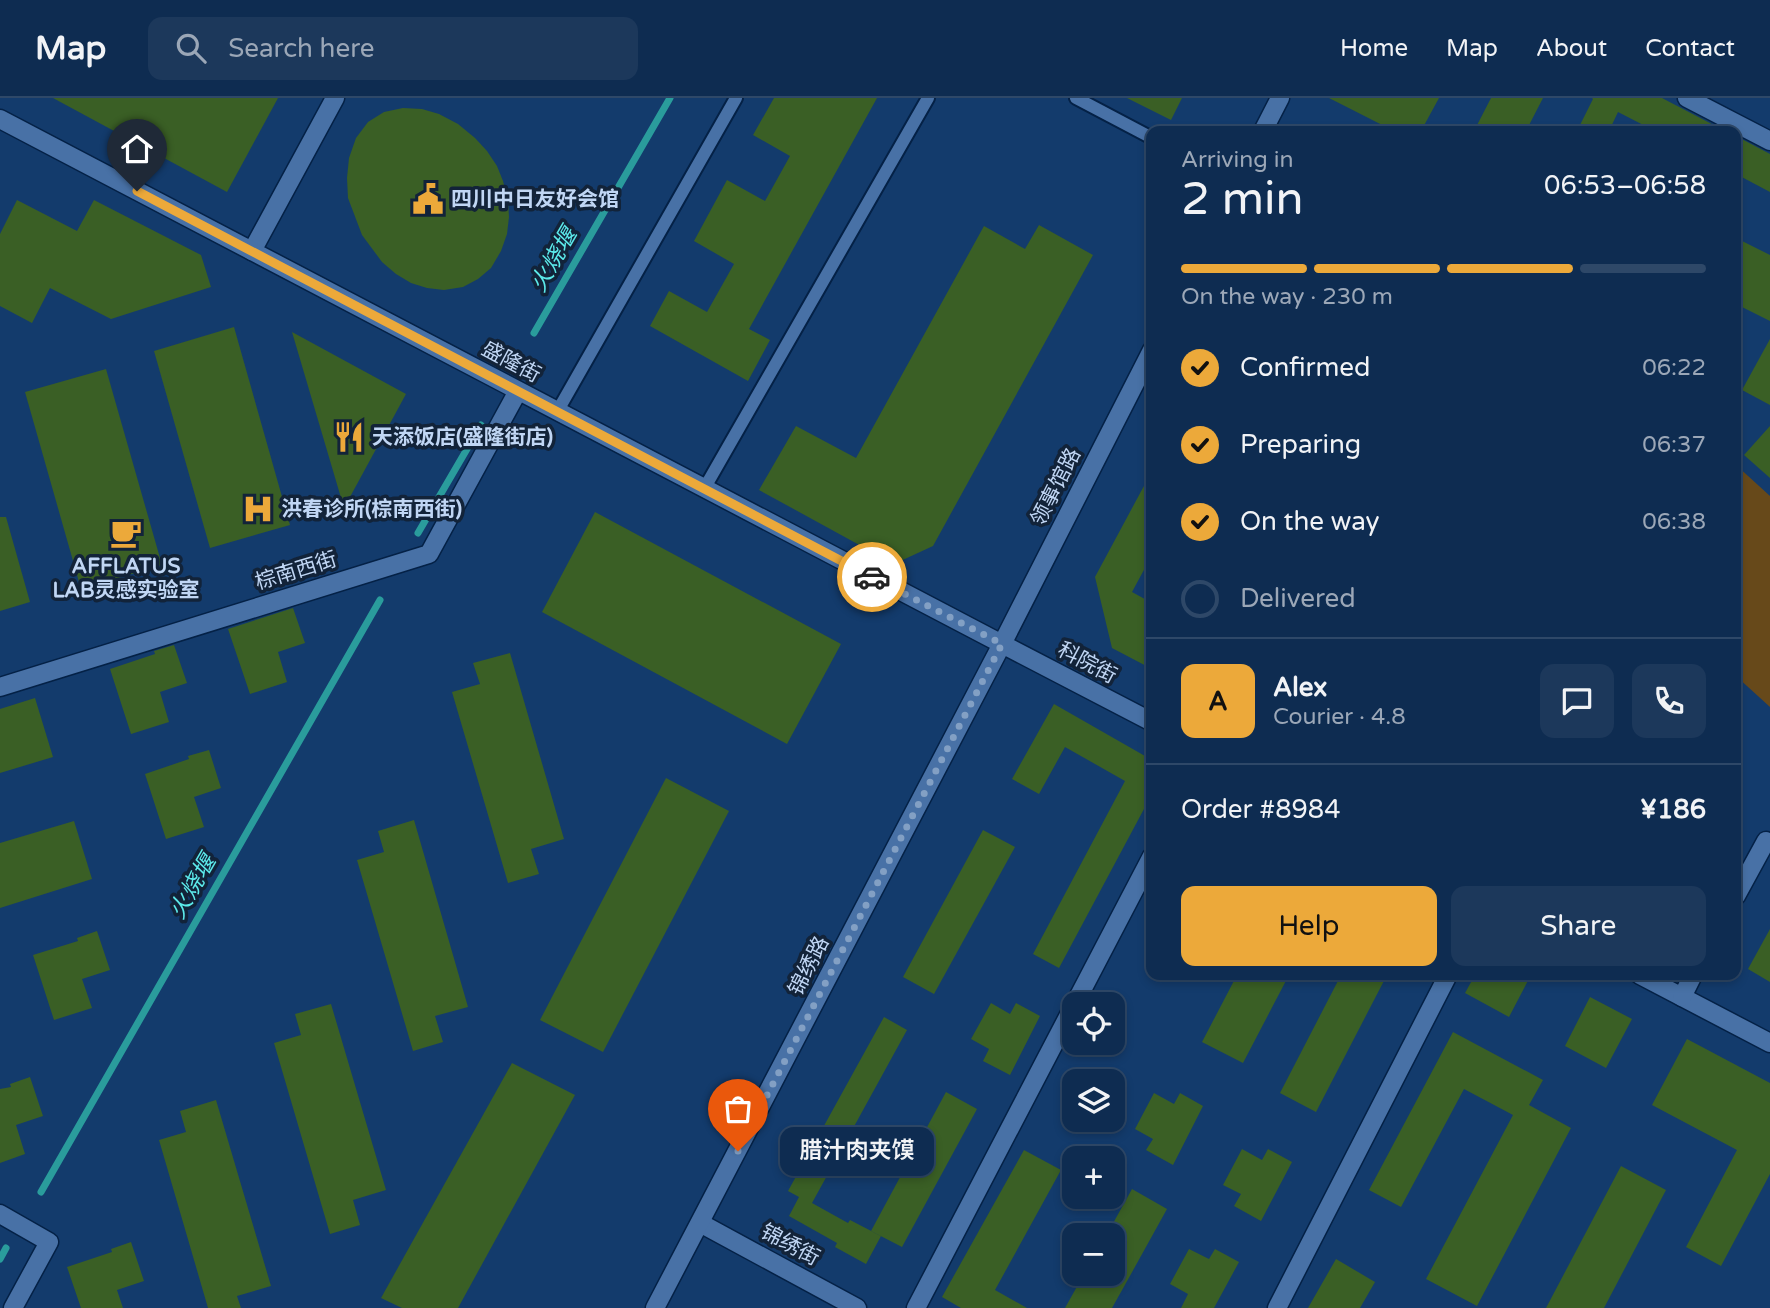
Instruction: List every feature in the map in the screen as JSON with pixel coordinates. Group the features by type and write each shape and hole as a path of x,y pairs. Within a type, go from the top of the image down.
{"street":[{"path":"252,251 335,98"},
{"path":"1266,126 1280,98"},
{"path":"1687,98 1770,141"},
{"name":"盛隆街","path":"0,119 1002,644"},
{"name":"领事馆路","path":"1002,644 1146,362"},
{"name":"棕南西街","path":"0,687 429,554 518,391"},
{"name":"科院街","path":"1002,644 1146,719"},
{"name":"锦绣路","path":"655,1308 1002,644"},
{"path":"1741,887 1766,841"},
{"path":"916,1308 1146,867"},
{"path":"1277,1308 1445,980"},
{"path":"1650,980 1770,1043"},
{"path":"1682,997 1690,980"},
{"path":"0,1214 49,1242 13,1308"},
{"name":"锦绣街","path":"700,1223 857,1308"}],"lane":[{"path":"557,411 736,98"},
{"path":"704,489 928,98"},
{"path":"1076,98 1146,135"}],"shaded area":[{"path":"1741,470 1770,496 1770,707 1741,681"}],"building":[{"path":"53,98 278,98 227,192"},
{"path":"774,98 877,98 749,329 770,340 748,381 650,326 669,291 707,312 734,264 694,241 727,180 765,201 790,156 753,135"},
{"path":"1127,98 1182,98 1171,120"},
{"path":"1329,98 1439,98 1424,126 1384,126"},
{"path":"1491,98 1543,98 1529,126 1477,126"},
{"path":"1662,98 1715,126 1645,126 1618,112 1611,126 1580,126 1593,99"},
{"name":"四川中日友好会馆","path":"403,108 422,109 458,124 487,151 503,181 509,217 501,251 491,268 463,287 444,290 427,288 396,274 382,262 362,235 348,198 349,158 356,138 368,122 384,112"},
{"path":"1741,139 1770,154 1770,192 1741,177"},
{"path":"17,200 77,231 94,200 201,255 211,287 111,319 50,288 32,323 0,306 0,234"},
{"path":"1039,225 1093,255 933,546 894,564 759,490 796,426 856,458 984,226 1025,249"},
{"path":"1741,240 1770,255 1770,321 1741,306"},
{"path":"234,327 290,525 210,548 154,351"},
{"path":"292,332 406,394 344,508"},
{"path":"1770,339 1770,405 1742,390"},
{"path":"106,369 162,565 81,589 25,392"},
{"path":"1770,426 1770,478 1744,455"},
{"path":"1146,482 1146,566 1132,592 1146,600 1146,666 1112,648 1095,577"},
{"path":"595,512 841,644 787,744 542,612"},
{"path":"0,517 6,517 30,602 0,611"},
{"path":"293,608 305,643 278,652 287,682 250,694 228,629"},
{"path":"174,645 187,683 160,692 169,722 131,734 110,669"},
{"path":"510,653 564,839 531,849 539,874 508,883 452,692 480,684 473,663"},
{"path":"35,698 53,757 0,773 0,709"},
{"path":"1054,704 1146,757 1146,805 1059,968 1033,954 1125,781 1065,747 1039,794 1012,779"},
{"path":"209,750 221,788 194,797 204,827 166,839 145,774"},
{"path":"666,778 729,811 603,1052 540,1020"},
{"path":"414,820 468,1007 435,1016 443,1042 413,1051 357,860 384,852 378,831"},
{"path":"74,821 92,879 0,908 0,843"},
{"path":"983,830 1015,847 934,994 903,977"},
{"path":"1770,929 1770,982 1748,969"},
{"path":"97,931 110,970 82,979 92,1008 54,1020 33,955 78,941 77,938"},
{"path":"1234,980 1286,980 1243,1063 1202,1042"},
{"path":"1338,980 1384,980 1316,1112 1280,1093"},
{"path":"1472,980 1528,980 1509,1017 1465,993"},
{"path":"1590,997 1632,1019 1606,1068 1565,1046"},
{"path":"991,1003 1010,1014 1016,1003 1040,1016 1010,1075 983,1061 989,1049 971,1039"},
{"path":"331,1004 386,1190 353,1200 360,1225 330,1234 274,1043 301,1035 295,1014"},
{"path":"884,1017 907,1030 812,1203 848,1223 850,1220 881,1236 866,1264 835,1247 837,1243 789,1216 799,1197 788,1191"},
{"path":"1453,1032 1543,1080 1529,1105 1571,1128 1477,1306 1426,1279 1513,1115 1464,1089 1401,1207 1369,1190"},
{"path":"1687,1039 1770,1083 1770,1174 1721,1266 1686,1247 1737,1150 1652,1105"},
{"path":"512,1063 575,1095 458,1308 402,1308 381,1298"},
{"path":"30,1077 43,1116 16,1125 25,1154 0,1163 0,1089 11,1087 10,1084"},
{"path":"946,1092 977,1109 902,1247 871,1231"},
{"path":"1154,1093 1174,1104 1180,1093 1203,1106 1173,1165 1146,1150 1153,1139 1135,1129"},
{"path":"216,1100 271,1286 237,1296 241,1308 208,1308 159,1140 186,1132 180,1111"},
{"path":"1242,1149 1262,1160 1268,1149 1292,1162 1261,1221 1234,1206 1241,1194 1223,1185"},
{"path":"1024,1150 1061,1170 995,1290 1027,1308 961,1308 942,1297"},
{"path":"1621,1166 1666,1190 1604,1308 1546,1308"},
{"path":"1132,1189 1167,1209 1125,1285 1125,1223 1113,1223 1121,1209 1125,1209 1125,1202"},
{"path":"131,1242 144,1281 117,1290 123,1308 81,1308 67,1267 112,1252 111,1249"},
{"path":"1189,1249 1209,1259 1215,1249 1239,1262 1214,1308 1181,1308 1188,1294 1170,1284"},
{"path":"1336,1259 1375,1282 1360,1308 1308,1308"},
{"path":"1077,1286 1124,1286 1112,1308 1065,1308"}],"waterway":[{"name":"火烧堰","path":"534,333 670,98"},
{"name":"火烧堰","path":"418,533 481,425"},
{"name":"火烧堰","path":"41,1192 380,600"},
{"name":"火烧堰","path":"0,1259 6,1248"}],"way so far":[{"path":"738,1151 1002,644 872,577"}],"place":[{"name":"四川中日友好会馆","path":"428,199"},
{"name":"天添饭店(盛隆街店)","path":"349,437"},
{"name":"洪春诊所(棕南西街)","path":"258,509"},
{"name":"AFFLATUS LAB灵感实验室","path":"126,533"},
{"name":"腊汁肉夹馍","path":"738,1151"}],"route":[{"path":"137,191 872,577"}]}
